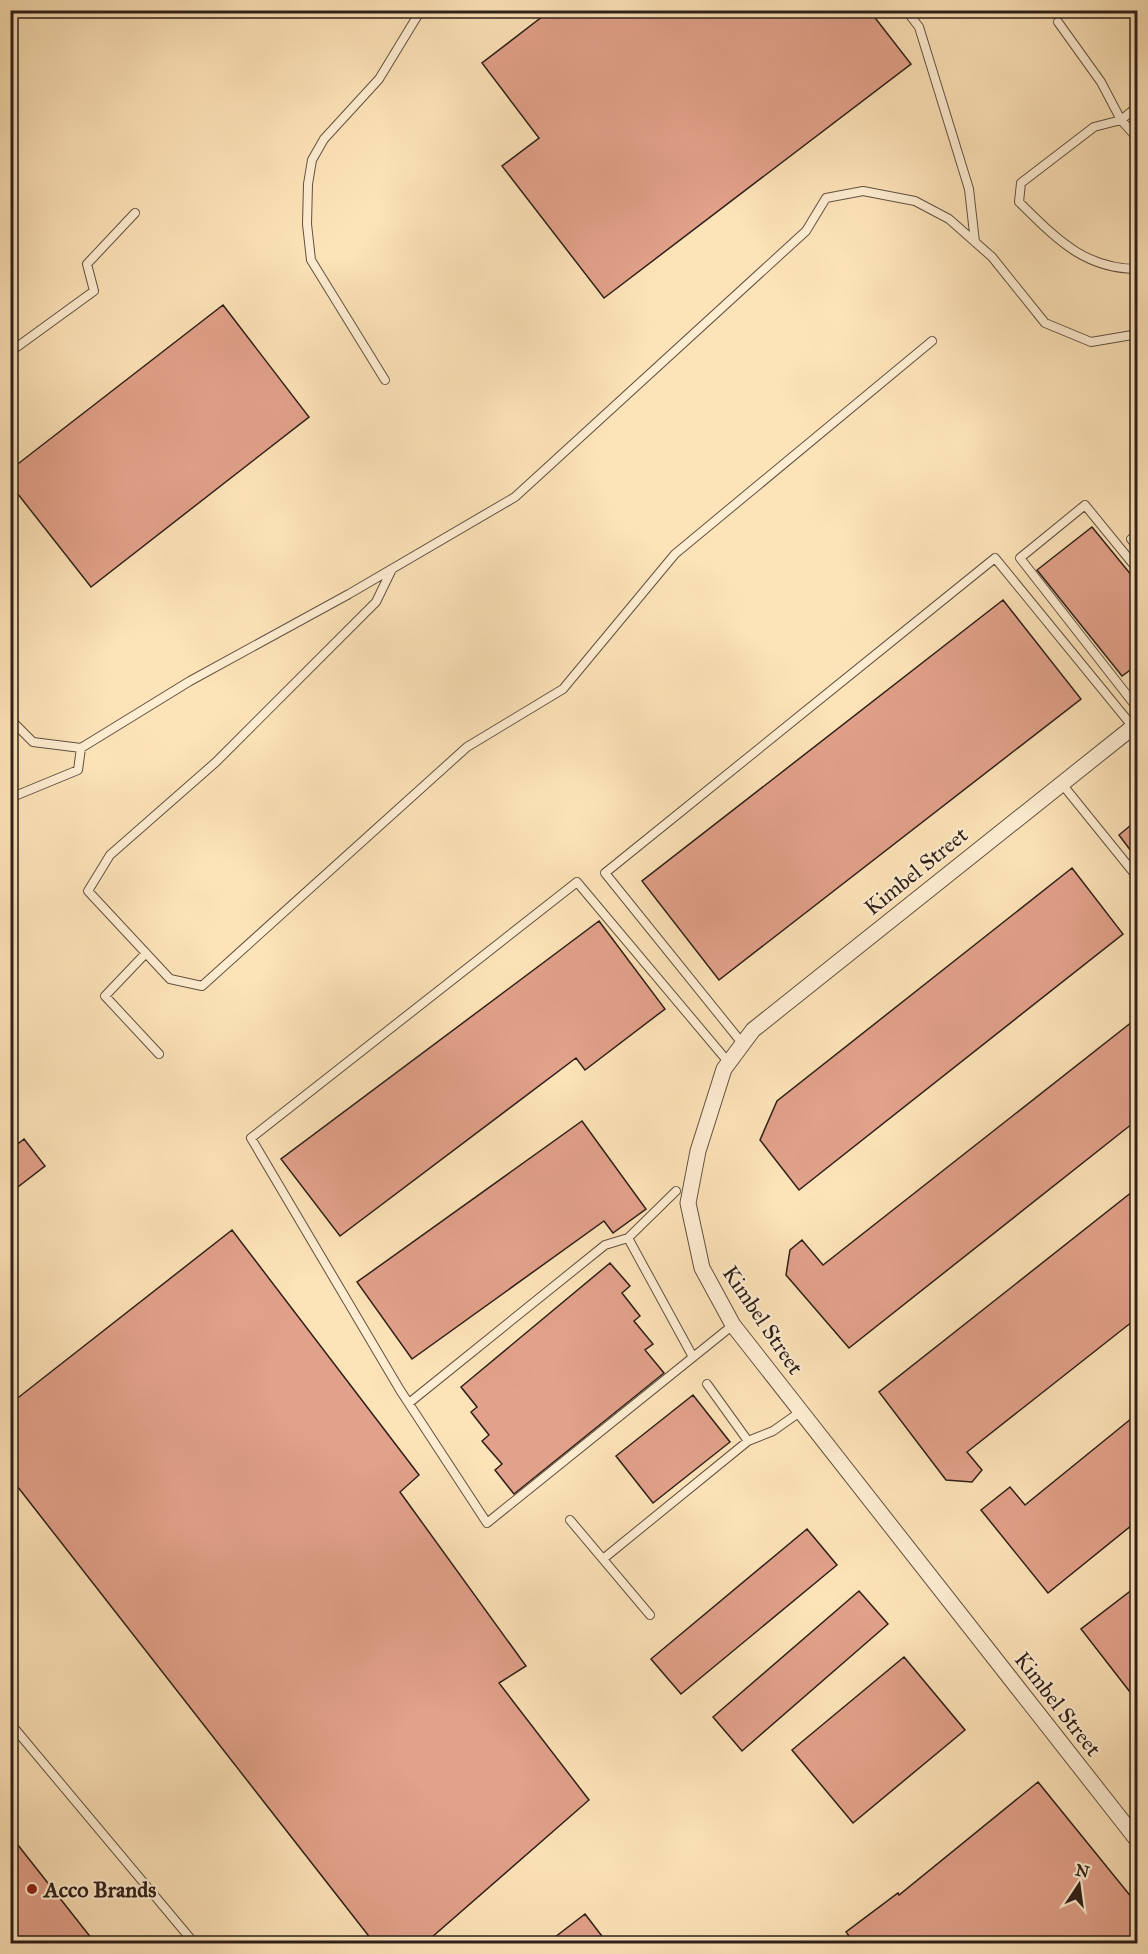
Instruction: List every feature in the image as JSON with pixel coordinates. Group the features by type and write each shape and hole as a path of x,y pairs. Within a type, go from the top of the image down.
{"street":[{"name":"Kimbel Street","path":"1135,725 753,1030 724,1068 698,1151 688,1203 702,1268 734,1325 1137,1841"}],"lane":[{"path":"385,380 311,260 307,224 308,184 312,160 324,139 379,79 421,10"},
{"path":"906,10 919,27 969,189 975,242"},
{"path":"1058,22 1101,82 1121,120 1137,139"},
{"path":"1137,106 1121,120 1094,127 1058,152 1021,183 1019,202 1077,254 1107,266 1137,268"},
{"path":"10,719 33,742 81,748 190,681 515,497 806,231 826,198 863,191 915,201 949,219 992,257 1045,323 1091,342 1137,334"},
{"path":"10,352 94,291 87,264 135,213"},
{"path":"392,568 375,602 216,762 110,855 88,891 170,979 202,986 467,747 563,689 675,554 932,341"},
{"path":"1137,570 1085,505 1020,558 1137,709"},
{"path":"1137,534 1131,539 1137,548"},
{"path":"742,1043 605,873 995,558 1135,725"},
{"path":"10,798 78,770 81,748"},
{"path":"1062,783 1137,878"},
{"path":"729,1063 577,882 251,1138 409,1402 487,1523 734,1325"},
{"path":"146,953 105,996 159,1053"},
{"path":"409,1402 605,1245 628,1238 676,1191"},
{"path":"628,1238 693,1357"},
{"path":"707,1384 748,1441"},
{"path":"603,1559 748,1441 773,1431 800,1412"},
{"path":"570,1520 650,1615"},
{"path":"10,1723 195,1944"}],"building":[{"path":"551,10 869,10 911,64 604,298 502,166 539,138 482,63"},
{"path":"223,305 309,417 91,587 10,484 10,470"},
{"path":"1092,527 1137,582 1137,665 1122,676 1037,570"},
{"path":"1003,600 1081,699 719,980 642,881"},
{"path":"1137,820 1137,859 1119,835"},
{"path":"1072,868 1123,934 799,1190 760,1140 777,1101"},
{"path":"599,921 665,1009 585,1070 576,1058 340,1236 281,1159"},
{"path":"1137,1018 1137,1120 849,1348 786,1275 790,1250 802,1240 823,1265"},
{"path":"582,1121 646,1209 613,1233 604,1221 412,1359 357,1282"},
{"path":"24,1139 45,1166 10,1193 10,1150"},
{"path":"1137,1188 1137,1318 967,1452 982,1470 972,1482 946,1480 879,1392"},
{"path":"232,1230 419,1475 400,1492 526,1666 499,1683 589,1800 424,1944 375,1944 10,1477 10,1404"},
{"path":"610,1263 630,1286 622,1293 640,1316 634,1321 653,1344 645,1350 664,1373 514,1494 495,1470 502,1464 482,1441 489,1435 471,1412 477,1407 461,1387"},
{"path":"693,1395 730,1442 653,1503 616,1456"},
{"path":"1137,1414 1137,1521 1048,1593 981,1510 1010,1487 1025,1505"},
{"path":"807,1529 837,1565 681,1694 651,1659"},
{"path":"1137,1586 1137,1701 1081,1629"},
{"path":"859,1591 888,1624 742,1751 713,1717"},
{"path":"904,1657 965,1730 853,1823 792,1750"},
{"path":"1038,1782 1137,1904 1137,1936 1128,1944 855,1944 846,1932 898,1893 899,1895"},
{"name":"Acco Brands","path":"10,1835 96,1944 10,1944"},
{"path":"585,1914 608,1944 546,1944"}],"place":[{"name":"Acco Brands","path":"32,1889"}]}
